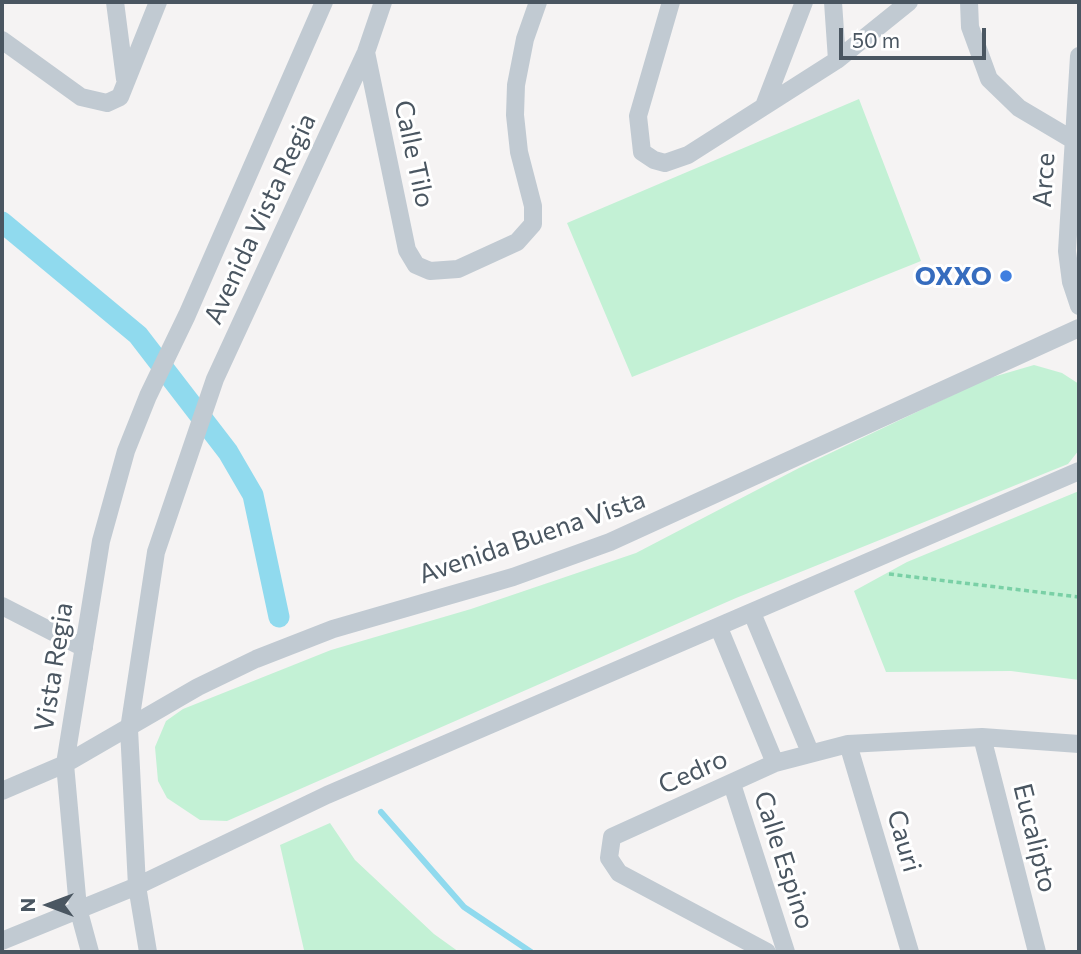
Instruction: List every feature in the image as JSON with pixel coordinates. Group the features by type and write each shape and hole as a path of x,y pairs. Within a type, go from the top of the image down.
{"street":[{"path":"115,2 126,82"},
{"path":"2,40 82,97 107,103 120,96 158,2"},
{"name":"Avenida Vista Regia","path":"148,396 187,315 324,2"},
{"name":"Avenida Vista Regia","path":"129,729 156,552 186,458 215,379 366,52 383,2"},
{"name":"Calle Tilo","path":"366,52 407,250 416,265 430,271 458,269 517,242 528,232 534,215 519,152 515,115 516,85 525,39 538,2"},
{"path":"671,2 638,116 642,152 654,160 676,161 837,60 909,2"},
{"path":"764,106 804,2"},
{"path":"833,2 837,60"},
{"path":"969,2 970,27 989,79 1019,108 1073,140"},
{"name":"Arce","path":"1079,55 1073,140 1073,215 1067,251 1071,282 1079,306"},
{"name":"Avenida Buena Vista","path":"2,791 65,764 198,687 256,659 333,629 513,577 610,542 1079,328"},
{"name":"Vista Regia","path":"90,952 78,908 65,764 101,541 127,451 148,396"},
{"path":"2,941 137,886 327,795 856,570 1079,471"},
{"path":"2,606 84,648"},
{"path":"752,613 810,752"},
{"path":"719,628 775,763"},
{"path":"129,729 137,886 148,952"},
{"name":"Cedro","path":"767,952 619,873 612,865 608,850 611,837 775,763 849,744 982,737 1079,744"},
{"name":"Eucalipto","path":"982,737 1037,952"},
{"name":"Cauri","path":"849,744 910,952"},
{"name":"Calle Espino","path":"732,784 786,952"}],"path":[{"path":"856,570 1079,597"}],"green space":[{"path":"859,99 921,261 632,377 567,223"},
{"path":"1034,365 1062,373 1079,384 1079,450 1068,464 736,598 227,821 200,820 167,798 158,781 155,747 166,721 183,709 331,650 471,609 636,553 799,468 986,379"},
{"path":"1079,491 1079,680 1011,671 886,672 854,591 907,562"},
{"path":"330,823 355,860 434,934 459,952 304,950 280,845"}],"waterway":[{"path":"2,222 138,335 228,452 253,495 279,617"},
{"path":"381,812 464,907 531,952"}],"place":[{"name":"OXXO","path":"1006,276"}]}
